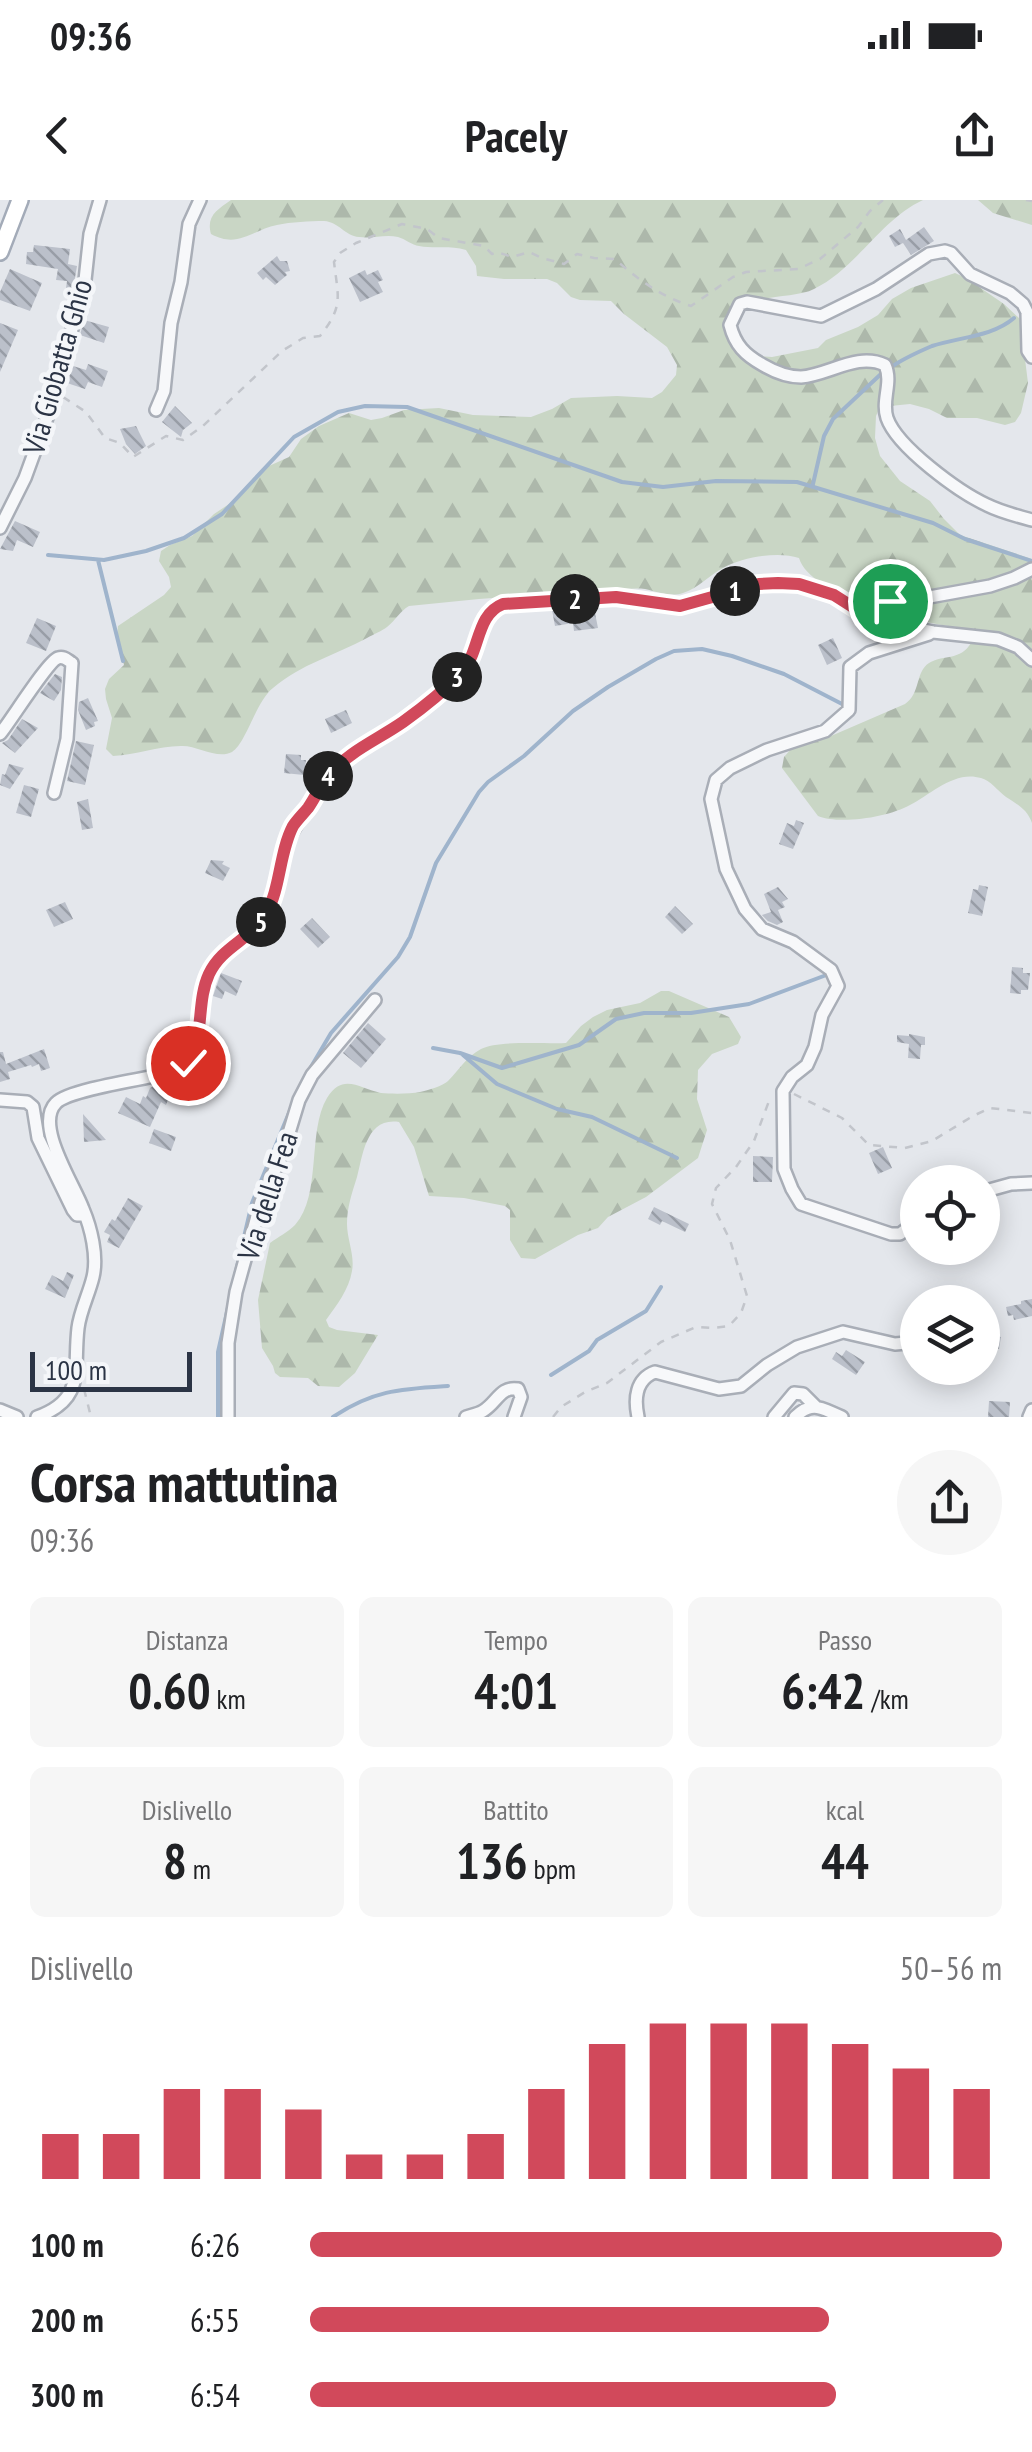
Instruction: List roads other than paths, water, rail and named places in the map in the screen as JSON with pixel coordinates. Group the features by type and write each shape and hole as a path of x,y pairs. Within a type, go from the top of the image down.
{"main road":[{"path":"0,252 20,200"}],"street":[{"name":"Via Giobatta Ghio","path":"0,528 25,478 55,392 85,280 90,234 100,200"},
{"path":"156,410 164,391 188,224 200,200"},
{"path":"1032,357 1028,351 1028,312 1023,304 1010,293 970,274 945,251 929,254 876,289 820,316 747,302 740,304 730,325 741,350 780,374 802,377 869,360 885,365 886,414 892,430 914,454 984,504 1032,520"},
{"path":"856,609 990,586 1032,570"},
{"path":"36,1417 52,1412 73,1386 78,1328 94,1272 94,1249 85,1214 50,1136 48,1117 52,1108 66,1096 182,1070 196,1044 207,978 220,955 266,914 294,826 329,776 349,757 434,700 464,669 472,659 482,624 491,609 503,604 616,597 680,606 759,584 799,584 834,595 893,624 998,639 1018,646 1032,660"},
{"path":"900,1234 801,1204 792,1189 784,1169 788,1092 792,1077 807,1065 822,1015 838,986 831,970 793,942 762,929 745,910 726,869 711,798 722,773 767,750 826,731 849,710 850,667 869,653 933,632"},
{"path":"0,734 47,666 56,658 72,664 67,739 54,793"},
{"name":"Via della Fea","path":"228,1417 227,1372 236,1292 261,1202 299,1100 312,1076 375,1000"},
{"path":"0,1100 33,1106 38,1138 73,1210 85,1214"},
{"path":"1000,1187 1032,1183"},
{"path":"638,1417 639,1383 645,1375 655,1372 719,1389 741,1386 796,1347 843,1332 900,1344"},
{"path":"466,1417 484,1410 512,1387 521,1394 514,1417"},
{"path":"774,1417 794,1393 803,1394 815,1406 842,1417"},
{"path":"795,1417 815,1406"},
{"path":"0,1410 17,1417"},
{"path":"1029,1417 1032,1410"}],"waterway":[{"path":"890,368 932,346 986,333 1014,318"},
{"path":"813,484 824,436 833,419 882,373"},
{"path":"48,555 104,560 184,538 222,514 294,437 338,412 365,406 407,407 622,482 663,487 716,481 797,482 933,523 965,539 1032,561"},
{"path":"98,560 123,661"},
{"path":"308,1072 331,1033 398,957 410,937 436,863 479,792 573,711 608,687 674,651 702,649 784,674 844,705"},
{"path":"433,1048 502,1068 579,1045 616,1019 749,1004 829,974"},
{"path":"463,1055 497,1084 557,1109 592,1117 677,1158"},
{"path":"233,1284 252,1203 291,1108"},
{"path":"551,1375 589,1351 597,1340 646,1311 661,1287"},
{"path":"218,1417 218,1352 229,1303"},
{"path":"333,1417 361,1401 388,1393 448,1386"}]}
